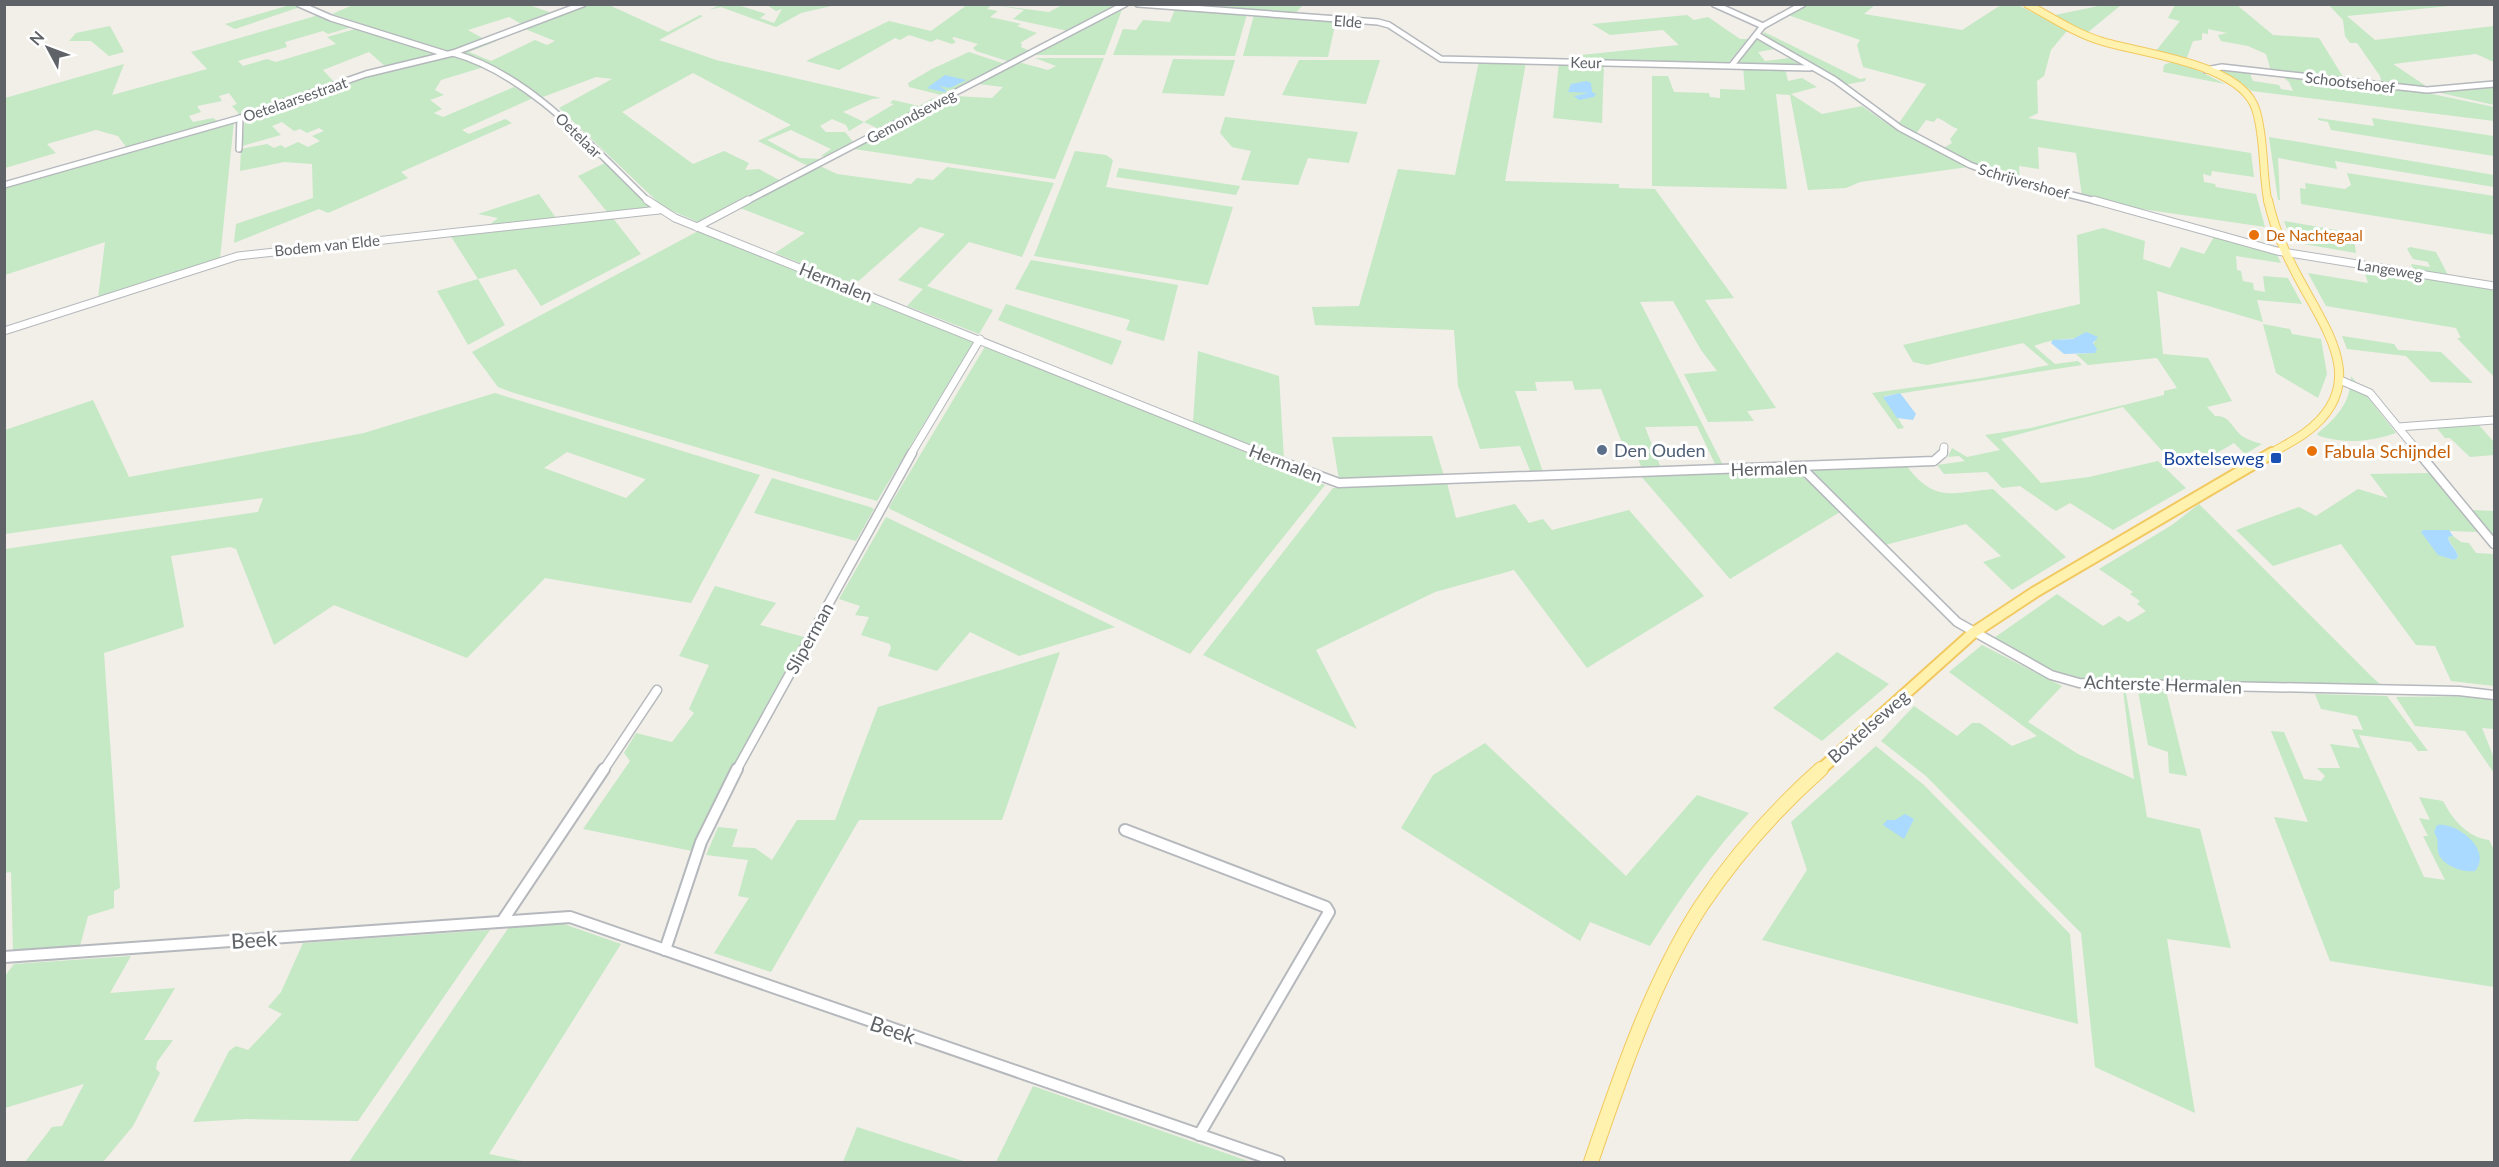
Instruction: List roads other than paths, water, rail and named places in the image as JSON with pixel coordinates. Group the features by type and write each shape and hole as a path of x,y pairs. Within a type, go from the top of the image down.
{"main road":[{"name":"Boxtelseweg","path":"1591,1162 1645,1015 1695,918 1728,868 1781,805 1809,777 1973,633 2035,592 2306,433 2322,419 2332,405 2340,380 2337,349 2274,225 2267,194 2254,104 2240,88 2206,70 2102,42 2027,4"}],"street":[{"path":"299,4 331,18 446,54"},
{"name":"Oetelaarsestraat","path":"4,185 240,118 366,74 453,53 583,4"},
{"name":"Gemondseweg","path":"697,227 1125,4"},
{"name":"Elde","path":"1138,4 1378,22 1389,25 1441,59"},
{"path":"1714,4 1763,26"},
{"path":"1732,65 1763,26 1803,4"},
{"name":"Schrijvershoef","path":"1757,35 1814,68 1900,128 1987,172 2286,252"},
{"name":"Oetelaar","path":"453,53 478,60 552,109 659,210 697,227"},
{"name":"Keur","path":"1441,59 1814,68"},
{"name":"Schootsehoef","path":"2206,70 2222,67 2427,90 2494,84"},
{"path":"238,149 240,118"},
{"name":"Bodem van Elde","path":"4,331 238,256 659,210"},
{"name":"Hermalen","path":"697,227 1323,479 1339,483 1389,483 1934,461 1943,454 1944,447"},
{"name":"Langeweg","path":"2286,252 2494,286"},
{"name":"Sliperman","path":"665,950 701,842 727,788 884,500 980,339"},
{"path":"2340,380 2370,393 2494,544"},
{"path":"2398,427 2494,420"},
{"name":"Achterste Hermalen","path":"1801,467 1957,622 2051,675 2079,683 2459,691 2494,695"},
{"path":"503,920 657,690"},
{"path":"1125,830 1326,907 1329,912 1199,1135"},
{"name":"Beek","path":"4,957 570,917 1279,1162"}],"water":[{"path":"945,75 966,80 950,88 939,86 947,91 944,92 927,88"},
{"path":"1587,81 1591,83 1592,92 1596,94 1594,97 1579,100 1574,96 1589,93 1568,92 1571,84"},
{"path":"2086,332 2098,337 2093,343 2097,349 2095,353 2064,354 2051,343 2053,340 2073,339"},
{"path":"1900,393 1916,414 1913,420 1897,418 1883,397"},
{"path":"2423,530 2449,530 2453,536 2448,537 2449,540 2458,557 2454,560 2438,555 2421,532"},
{"path":"1905,814 1914,819 1904,839 1883,825 1887,820 1895,820"},
{"path":"2437,825 2454,828 2471,839 2480,855 2475,871 2459,869 2443,860 2438,851 2434,832"}],"place":[{"name":"De Nachtegaal","path":"2254,235"},
{"name":"Den Ouden","path":"1602,450"},
{"name":"Fabula Schijndel","path":"2312,451"},
{"name":"Boxtelseweg","path":"2276,458"}]}
